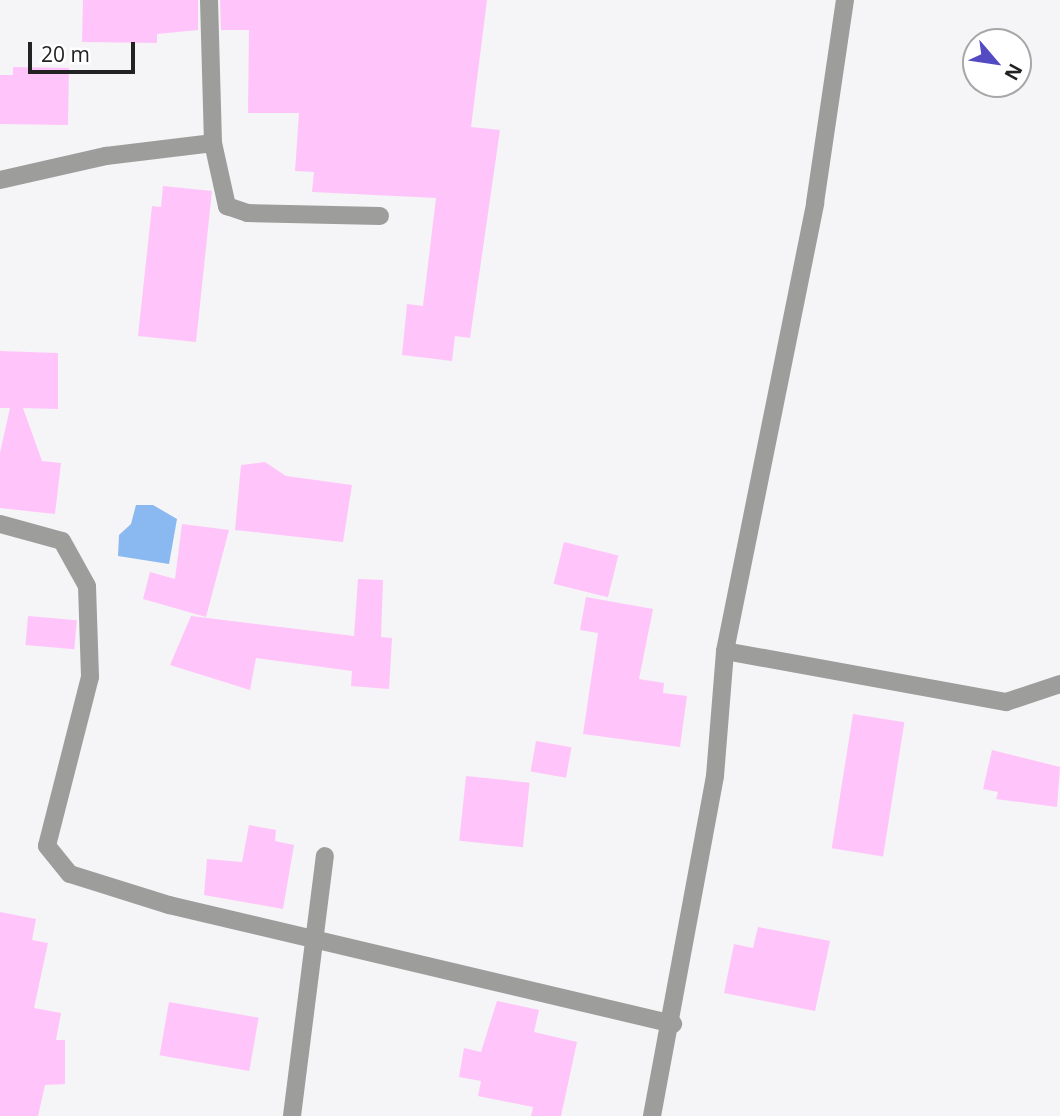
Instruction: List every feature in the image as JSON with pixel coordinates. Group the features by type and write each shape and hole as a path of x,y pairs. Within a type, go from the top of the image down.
{"street":[{"path":"209,0 214,143 225,201 234,211 380,216"},
{"path":"652,1116 673,1024 715,776 724,651 815,203 845,0"},
{"path":"0,180 106,156 214,143"},
{"path":"0,524 62,541 79,565 93,621 79,739 48,829 47,846 58,864 89,882 169,905 673,1024"},
{"path":"724,651 1006,702 1060,684"},
{"path":"292,1116 319,939 325,856"}],"water":[{"path":"136,505 153,505 177,519 169,564 118,556 119,535 131,524"}],"building":[{"path":"83,0 198,0 198,30 157,34 157,43 82,42"},
{"path":"220,0 487,0 471,127 500,130 470,338 455,336 452,361 402,355 407,304 423,306 436,198 312,192 314,172 295,171 299,113 248,113 249,30 221,30"},
{"path":"13,67 69,68 68,125 0,124 0,75 13,75"},
{"path":"163,186 212,191 196,342 138,336 152,206 161,207"},
{"path":"0,351 58,353 58,409 23,408 42,461 61,463 55,514 0,508 0,453 10,408 0,408"},
{"path":"265,462 286,476 352,485 343,542 235,530 241,465"},
{"path":"182,524 229,530 206,617 143,599 150,572 175,579"},
{"path":"564,542 618,556 608,597 554,584"},
{"path":"358,579 383,580 381,637 392,638 389,689 351,686 352,671 256,658 250,690 170,665 191,616 354,636"},
{"path":"586,597 653,609 639,679 664,683 663,693 687,696 680,747 583,734 598,633 580,630"},
{"path":"28,616 77,620 74,649 25,645"},
{"path":"853,714 904,722 883,856 832,848"},
{"path":"536,741 571,747 566,778 531,772"},
{"path":"992,750 1060,767 1057,807 996,799 998,792 983,789"},
{"path":"466,776 530,783 523,847 459,841"},
{"path":"249,825 276,830 275,841 294,845 283,909 204,895 207,859 242,862"},
{"path":"0,912 36,919 32,940 48,943 34,1008 61,1013 56,1040 65,1040 65,1084 45,1085 38,1116 0,1116"},
{"path":"758,927 830,941 815,1011 724,993 734,944 753,948"},
{"path":"497,1001 539,1010 534,1032 577,1042 561,1116 531,1116 533,1107 478,1096 481,1081 459,1077 464,1048 481,1052"},
{"path":"169,1002 259,1018 249,1071 160,1055"}]}
